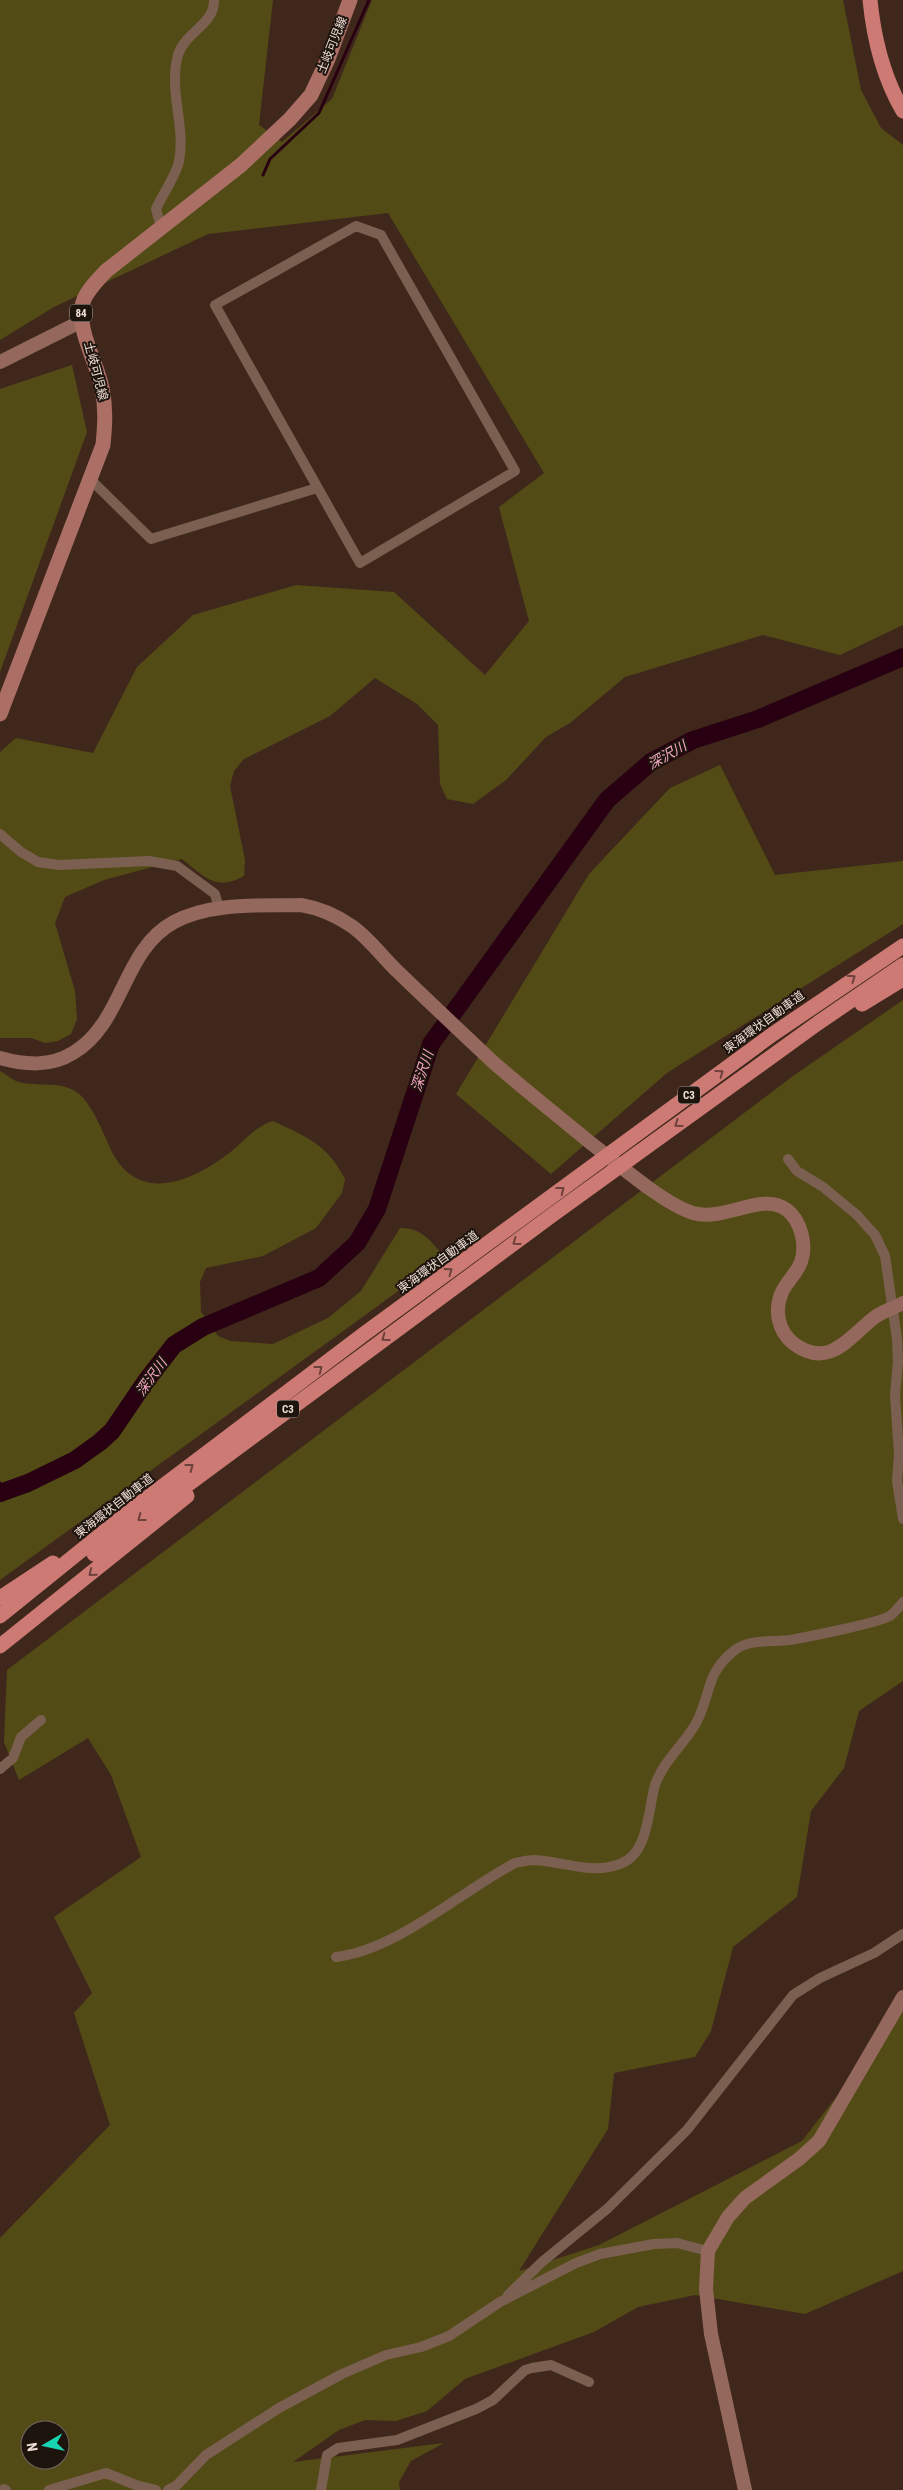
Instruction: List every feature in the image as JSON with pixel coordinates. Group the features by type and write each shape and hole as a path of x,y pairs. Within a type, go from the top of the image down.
{"highway":[{"path":"870,0 879,54 892,93 903,112"},
{"path":"874,0 879,54"},
{"name":"東海環状自動車道","path":"0,1616 130,1512 364,1334 508,1231 781,1028 903,946"},
{"name":"東海環状自動車道","path":"0,1624 291,1407 725,1090 903,965"},
{"name":"C3","path":"725,1090 903,979"},
{"path":"0,1646 210,1477 291,1407"},
{"path":"0,1598 130,1512"}],"main road":[{"name":"土岐可児線","path":"0,714 103,445 106,415 102,387 80,322 83,302 90,289 106,271 241,165 290,120 311,95 328,59 350,0"}],"street":[{"path":"161,227 156,209 179,163 181,139 180,115 174,86 175,66 180,50 195,30 210,18 214,0"},
{"path":"356,226 381,235 515,471 360,563 317,488 216,305 356,226"},
{"path":"0,362 80,322"},
{"path":"90,479 150,539 317,488"},
{"path":"0,834 20,852 38,862 59,865 149,861 177,866 214,894 219,909"},
{"path":"0,1058 41,1064 64,1058 84,1047 100,1030 111,1013 139,958 154,938 173,922 219,909 301,905 314,907 352,926 495,1063 591,1143 672,1204 694,1213 726,1214 754,1204 773,1203 786,1209 801,1230 804,1246 801,1262 777,1307 779,1322 787,1338 801,1349 817,1353 835,1351 848,1343 878,1315 898,1306"},
{"path":"788,1160 798,1171 823,1187 857,1215 875,1235 885,1256 898,1306 898,1362 895,1395 899,1454 897,1481 903,1519"},
{"path":"336,1957 347,1956 379,1945 515,1863 534,1860 587,1869 619,1865 632,1858 645,1830 652,1792 658,1779 697,1722 707,1688 716,1668 722,1661 737,1648 749,1644 792,1640 888,1617 903,1602"},
{"path":"0,1769 13,1758 21,1738 41,1720"},
{"path":"500,2302 543,2261 608,2208 687,2130 793,1995 820,1978 874,1953 903,1934"},
{"path":"744,2490 712,2334 706,2289 708,2251 728,2217 745,2198 799,2159 819,2141 903,1998"},
{"path":"168,2490 176,2486 206,2455 279,2408 342,2374 377,2359 421,2347 449,2336 500,2302 576,2263 600,2254 654,2244 670,2243 708,2251"},
{"path":"321,2490 327,2456 338,2448 397,2440 476,2409 493,2400 526,2370 551,2364 589,2382"},
{"path":"49,2490 94,2475 106,2473 136,2485 156,2490"}],"shaded area":[{"path":"0,0 273,0 259,125 282,142 332,99 372,0 843,0 861,90 881,128 903,145 903,625 840,655 763,635 625,677 570,723 546,737 506,780 473,804 447,799 440,784 438,725 417,704 375,678 330,716 244,759 234,771 230,786 245,860 244,876 234,881 217,882 210,880 182,859 104,880 65,897 55,923 75,991 77,1019 71,1034 58,1041 45,1043 31,1038 0,1038 0,752 16,738 93,753 137,667 193,615 296,585 394,592 485,675 529,621 499,507 544,473 388,213 208,234 54,307 0,340"},
{"path":"72,365 87,432 0,672 0,389"},
{"path":"720,765 775,875 903,861 903,924 667,1073 551,1174 456,1094 589,874 670,788"},
{"path":"903,1000 903,1681 859,1711 844,1768 811,1811 797,1897 733,1947 711,2031 695,2057 614,2073 608,2129 519,2271 599,2245 802,2141 903,2011 903,2271 805,2314 695,2295 638,2307 594,2332 465,2379 427,2411 396,2421 365,2420 339,2430 293,2462 444,2443 411,2461 399,2482 400,2490 0,2490 0,2238 110,2125 74,2013 92,1993 54,1917 141,1857 111,1775 88,1738 19,1780 4,1742 7,1670 793,1076"},
{"path":"0,1071 19,1082 62,1086 75,1091 92,1110 112,1152 123,1168 136,1178 151,1183 166,1183 198,1173 228,1154 259,1127 273,1121 306,1137 331,1157 345,1179 342,1193 316,1228 263,1256 206,1268 200,1282 201,1312 218,1336 230,1341 273,1344 328,1318 361,1291 400,1228 415,1230 426,1236 445,1257 0,1580"}],"waterway":[{"path":"263,175 270,159 319,113 369,0"},
{"name":"深沢川","path":"0,1493 28,1483 75,1460 100,1442 112,1431 146,1381 174,1345 203,1327 319,1278 357,1243 377,1209 431,1044 607,800 651,762 693,740 758,719 903,657"},
{"path":"0,1483 5,1491"}]}
